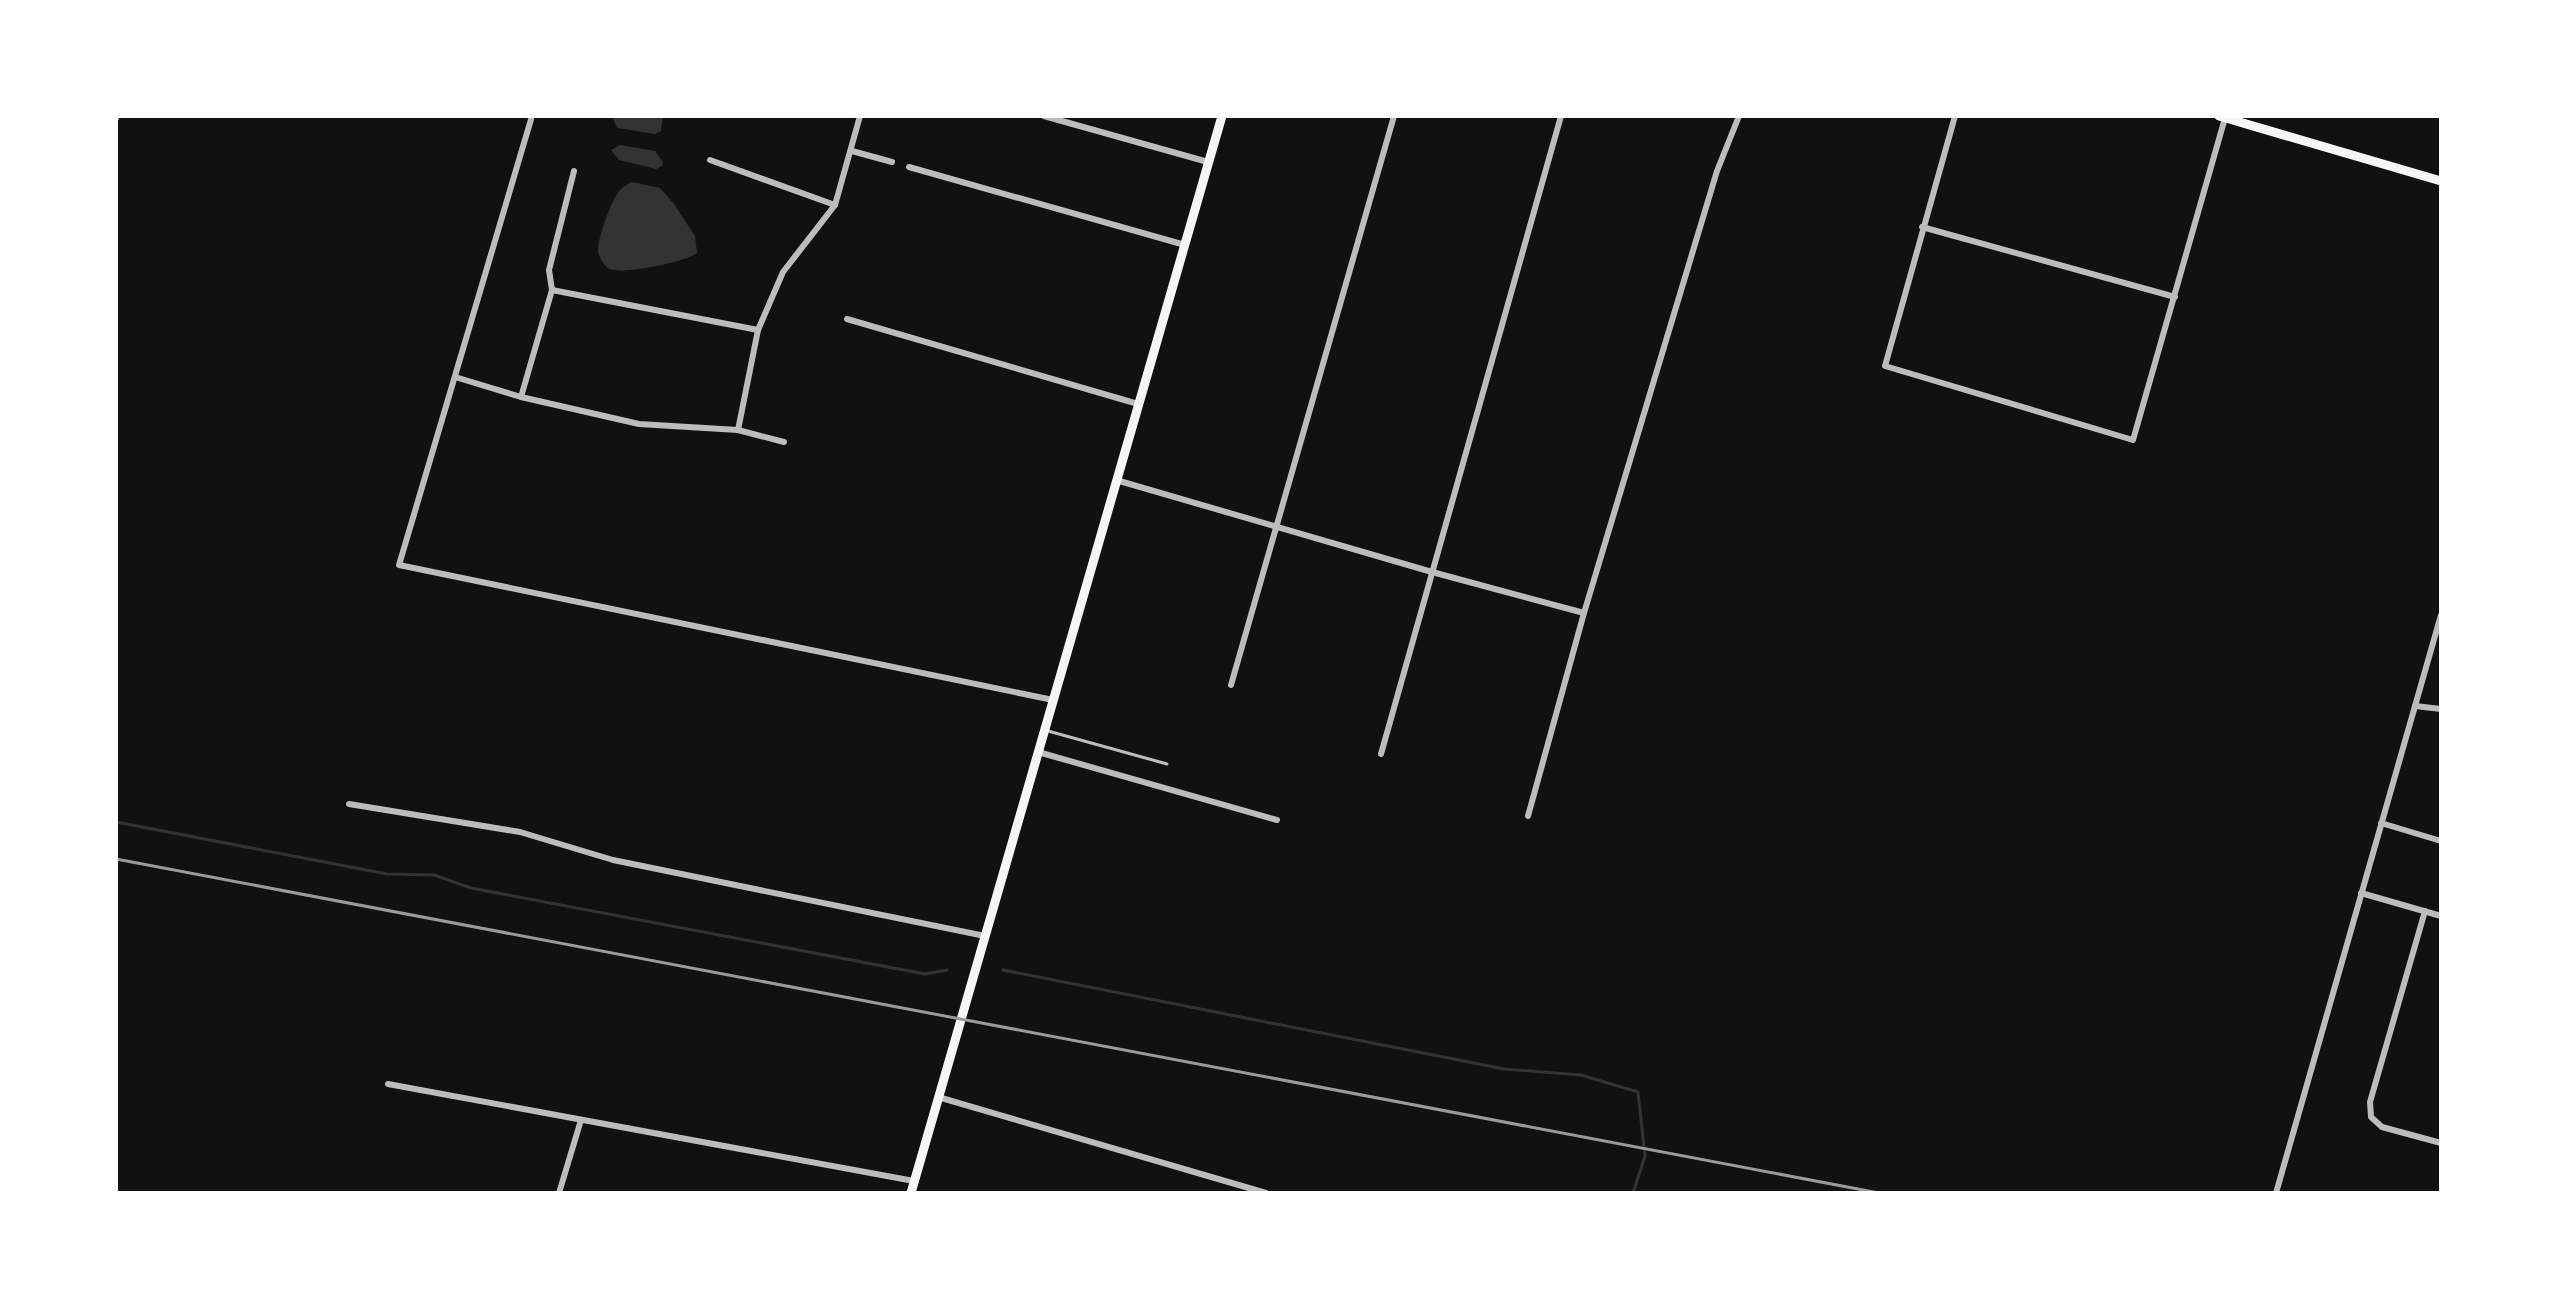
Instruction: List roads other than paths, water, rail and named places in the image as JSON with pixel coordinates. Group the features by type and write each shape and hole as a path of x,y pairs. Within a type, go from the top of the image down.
{"main road":[{"path":"911,1193 1222,116"},
{"path":"2222,117 2441,181"}],"street":[{"path":"532,116 399,565 1053,700"},
{"path":"738,430 758,330 783,272 835,205 860,116"},
{"path":"1044,116 1208,162"},
{"path":"1231,685 1394,116"},
{"path":"1381,754 1561,116"},
{"path":"1528,816 1584,613 1719,164 1739,116"},
{"path":"1955,116 1885,366 2133,440 2175,297 2222,117"},
{"path":"852,151 892,162"},
{"path":"710,160 835,205"},
{"path":"909,167 1185,245"},
{"path":"521,397 552,290 549,270 574,171"},
{"path":"1922,227 2175,297"},
{"path":"552,290 758,330"},
{"path":"847,319 1138,404"},
{"path":"455,377 521,397 639,424 738,430 784,442"},
{"path":"1116,480 1584,613"},
{"path":"2276,1193 2441,615"},
{"path":"2415,706 2441,709"},
{"path":"1038,751 1277,820"},
{"path":"349,804 520,832 613,860 985,936"},
{"path":"2381,823 2441,841"},
{"path":"2361,893 2441,916"},
{"path":"2425,911 2370,1102 2371,1117 2382,1127 2441,1143"},
{"path":"388,1084 914,1181"},
{"path":"938,1097 1266,1193"},
{"path":"559,1193 581,1120"}],"lane":[{"path":"1044,730 1167,764"}],"waterway":[{"path":"116,822 387,874 434,875 471,888 925,974 947,970"},
{"path":"1003,970 1504,1069 1581,1075 1638,1092 1645,1156 1633,1193"}],"railway":[{"path":"116,859 1879,1193"}]}
